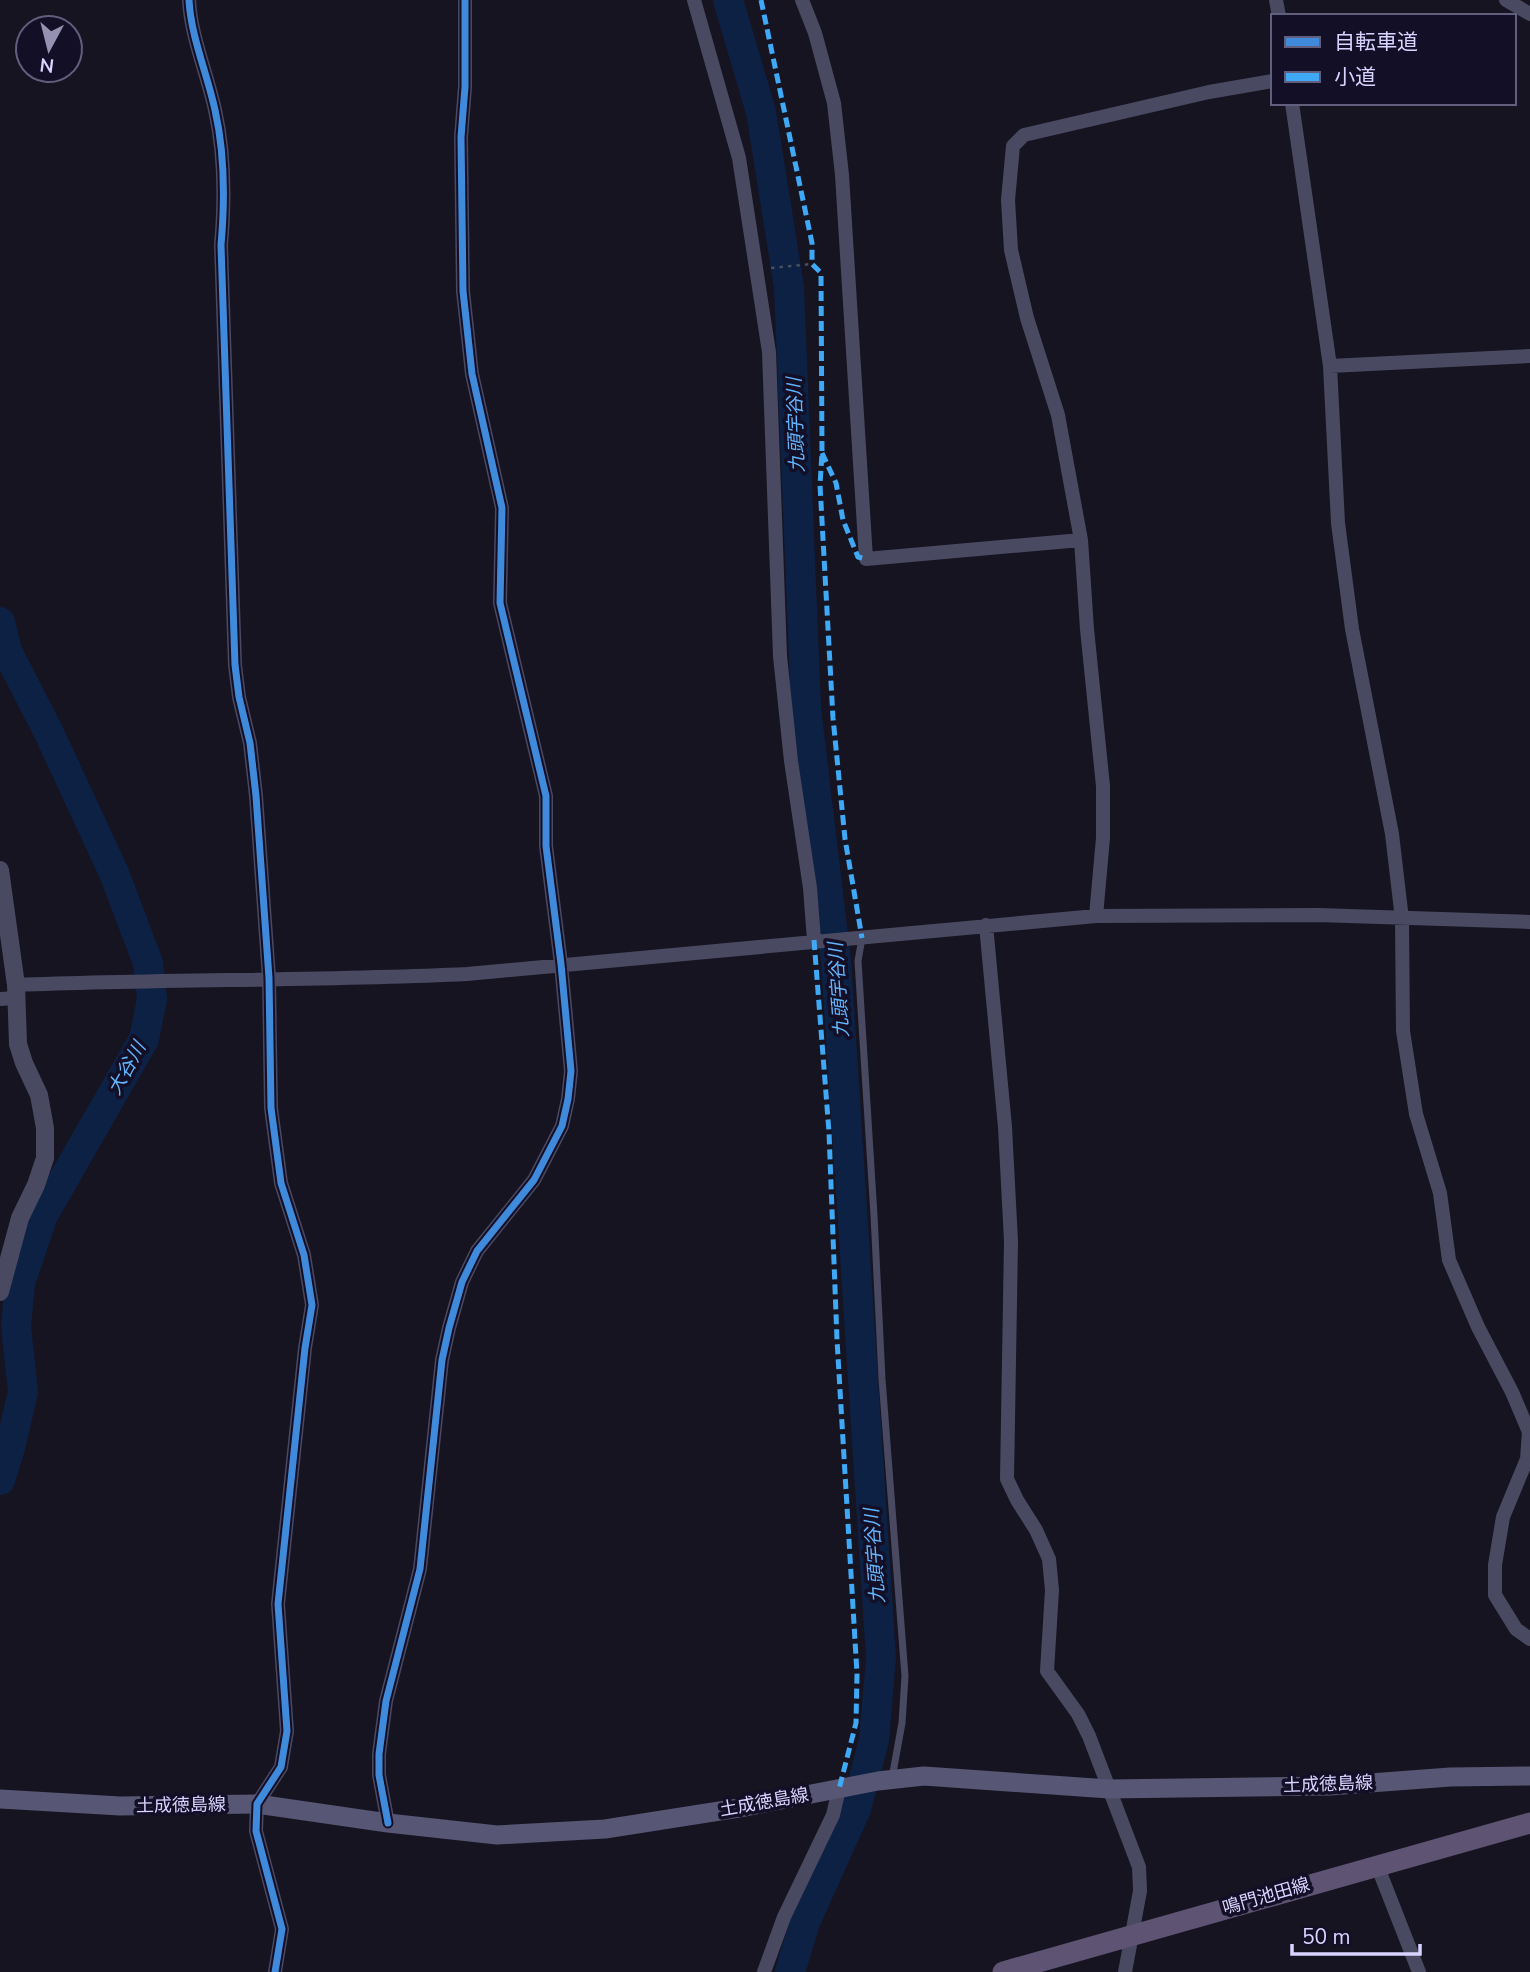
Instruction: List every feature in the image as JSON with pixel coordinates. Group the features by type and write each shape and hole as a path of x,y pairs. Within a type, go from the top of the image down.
{"main road":[{"name":"土成徳島線","path":"0,1799 120,1806 257,1804 497,1836 618,1827 885,1780 924,1776 1109,1789 1330,1786 1450,1777 1530,1776"},
{"name":"鳴門池田線","path":"1003,1972 1530,1823"}],"street":[{"path":"189,0 190,20 216,114 225,202 221,245 235,665 253,770 269,978 271,1108 281,1183 304,1255 312,1305 278,1604 287,1731 281,1767 257,1804 256,1831 282,1929 275,1972"},
{"path":"388,1823 379,1775 379,1754 386,1701 420,1569 442,1360 449,1328 462,1282 477,1251 534,1180 562,1126 571,1071 546,846 546,796 500,603 502,508 472,374 463,291 461,137 466,88 465,0"},
{"path":"694,0 738,158 769,352 780,656 791,761 816,940"},
{"path":"802,0 816,33 834,103 842,175 866,559 1081,540"},
{"path":"1506,0 1530,14"},
{"path":"1096,915 1103,838 1103,786 1081,540 1058,415 1027,318 1011,250 1008,200 1013,146 1024,135 1209,92 1271,81"},
{"path":"1292,105 1330,366 1338,523 1352,629 1392,834 1402,919 1404,1031 1416,1114 1440,1193 1449,1260 1529,1432 1527,1459 1503,1517 1495,1595 1516,1629 1530,1639"},
{"path":"1330,366 1530,356"},
{"path":"0,870 18,1044 39,1095 45,1128 45,1158 20,1218 0,1292"},
{"path":"11,994 138,980 369,978 453,974 1096,915 1318,915 1530,922"},
{"path":"986,925 1005,1127 1011,1241 1007,1479 1049,1559 1052,1590 1047,1671 1078,1714 1089,1736 1139,1867 1140,1891 1125,1972"},
{"path":"764,1972 784,1917 833,1815 843,1788"},
{"path":"1377,1865 1419,1972"}],"lane":[{"path":"859,938 858,961 881,1379 905,1676 902,1723 885,1780"}],"path":[{"path":"765,269 812,264"}],"waterway":[{"name":"九頭宇谷川","path":"728,0 761,112 789,287 806,708 836,961 881,1658 874,1740 856,1809 805,1922 790,1972"},
{"name":"大谷川","path":"0,622 7,651 49,733 114,873 148,963 152,999 144,1039 43,1215 20,1283 16,1326 23,1392 0,1480"}],"marked path":[{"path":"761,0 812,243 812,264 821,273 820,485 833,718 845,839 862,938"},
{"path":"822,453 836,483 843,520 858,557 866,559"},
{"path":"814,940 829,1132 837,1340 857,1674 856,1723 839,1789"}],"cycle path":[{"path":"189,0 196,41 215,110 222,160 221,245 235,665 239,697 250,743 256,796 269,978 271,1108 281,1183 304,1255 312,1305 278,1604 287,1731 281,1767 257,1804 256,1831 282,1929 275,1972"},
{"path":"388,1823 379,1775 379,1754 386,1701 420,1569 442,1360 449,1328 462,1282 477,1251 534,1180 562,1126 571,1071 546,846 546,796 500,603 502,508 472,374 463,291 461,137 465,87 465,0"}]}
